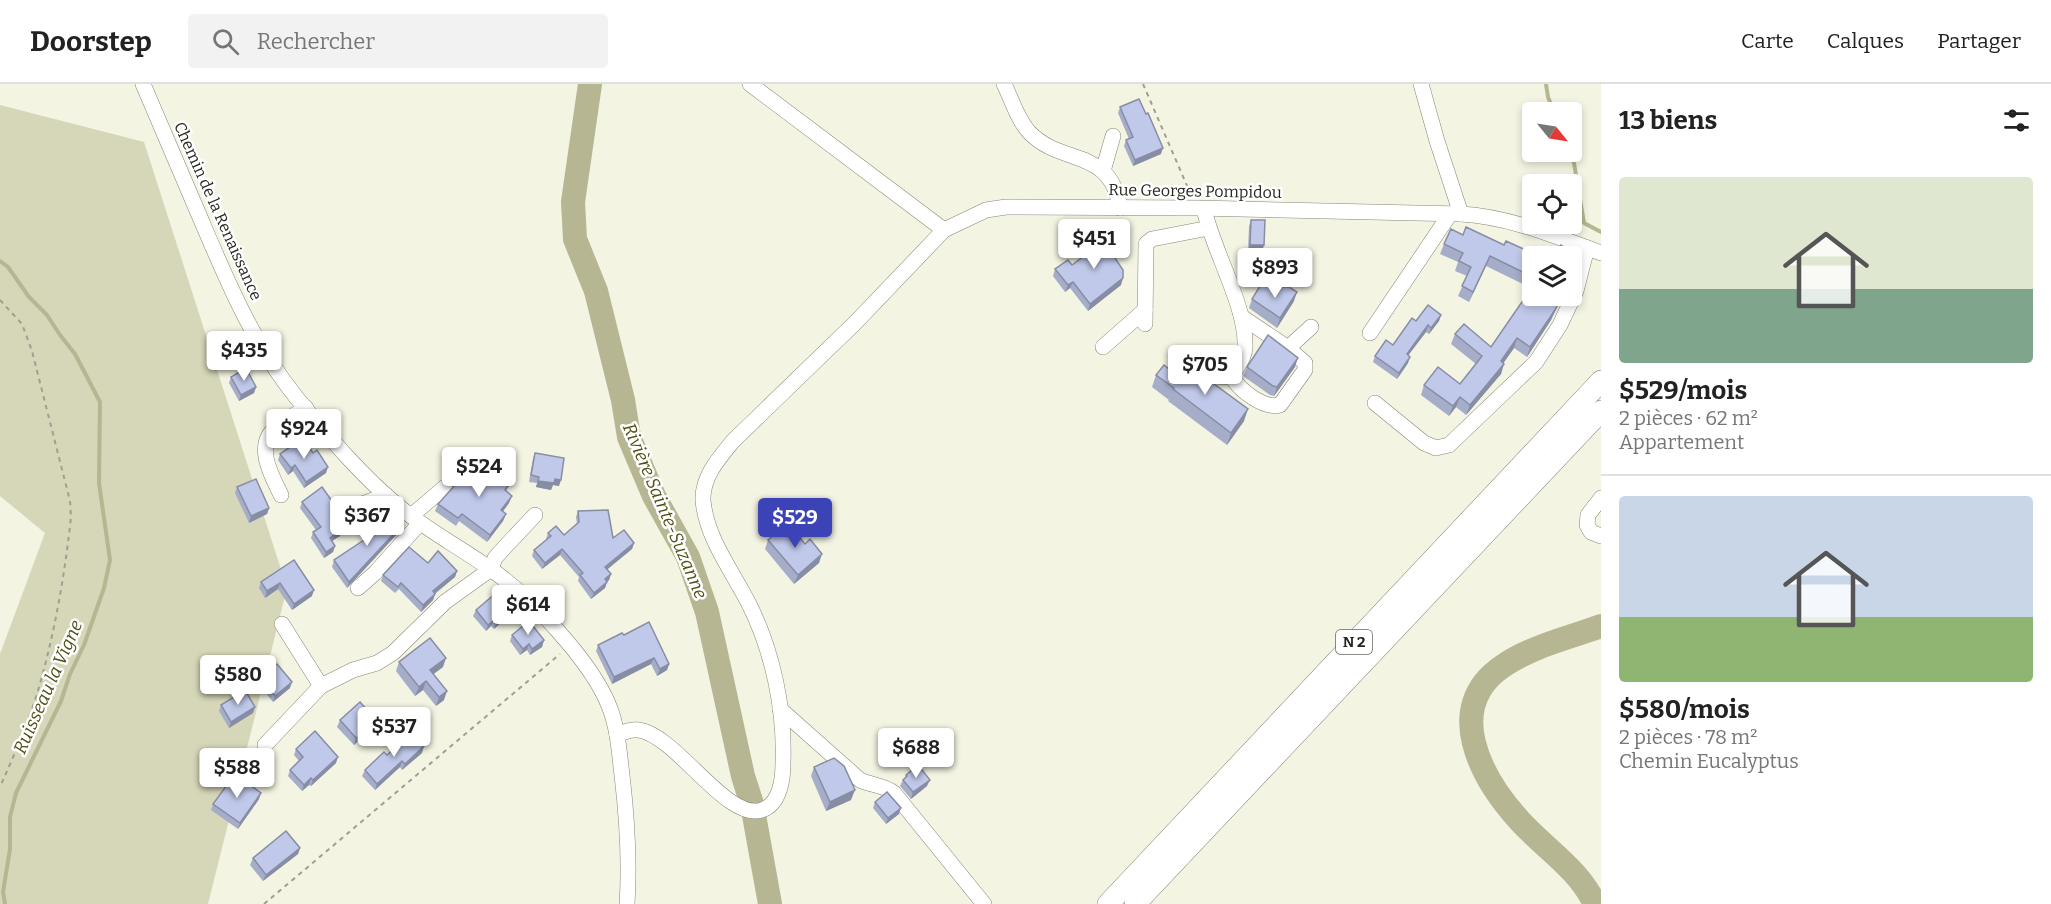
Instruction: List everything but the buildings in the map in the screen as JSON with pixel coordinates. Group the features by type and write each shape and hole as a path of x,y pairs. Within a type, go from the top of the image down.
{"highway":[{"name":"N 2","path":"1107,904 1601,381"},
{"name":"N 2","path":"1135,904 1601,411"}],"street":[{"name":"Chemin de la Renaissance","path":"143,84 229,287 272,364 306,408 386,495 416,519 491,568 513,586 542,613 595,678 614,719 617,735 628,829 627,904"},
{"path":"617,735 631,730 640,730 659,738 717,791 737,806 750,811 762,810 776,798 783,777 784,741 780,709 765,644 750,606 719,549 708,522 703,500 706,481 715,463 733,441 856,322 944,230 750,84"},
{"path":"1004,84 1029,133 1049,146 1103,171 1118,191 1120,208"},
{"path":"1370,333 1456,214 1421,84"},
{"path":"1103,171 1113,136"},
{"name":"Rue Georges Pompidou","path":"944,230 986,210 1006,207 1456,214 1484,215 1512,221 1594,251"},
{"path":"1201,209 1242,317 1244,354 1232,377"},
{"path":"1103,346 1145,317 1146,244 1152,239 1209,228"},
{"path":"1376,403 1424,443 1436,448 1449,445 1536,362 1560,326 1594,251"},
{"path":"1232,377 1237,385 1272,407 1280,405 1305,370 1305,363 1288,348 1242,317"},
{"path":"1288,348 1311,327"},
{"path":"1193,375 1232,377"},
{"path":"281,495 268,466 265,446 274,428 306,408"},
{"path":"358,588 375,573 416,519 445,487"},
{"path":"344,511 386,495"},
{"path":"1601,498 1588,515 1587,525 1591,532 1601,536"},
{"path":"265,745 321,686 353,670 386,659 445,602 491,568 502,549 535,515"},
{"path":"282,624 321,686"},
{"path":"780,709 860,780 882,785 894,793 984,904"}],"path":[{"path":"1143,84 1201,209"},
{"path":"0,300 22,324 32,351 70,501 70,517 56,620 40,682 0,787"},
{"path":"264,904 569,646"}],"green space":[{"path":"0,105 144,142 287,588 208,904 0,904 0,654 45,533 0,496"}],"waterway":[{"name":"Rivière Sainte-Suzanne","path":"590,84 573,202 575,239 596,291 623,400 629,437 654,496 688,557 707,612 743,776 752,804 770,904"},
{"path":"1546,84 1550,102"},
{"path":"1574,162 1584,223 1601,232"},
{"name":"Ruisseau la Vigne","path":"0,261 8,267 29,297 47,315 75,354 100,402 99,483 110,560 104,588 84,645 70,674 61,701 16,793 10,817 10,849 3,892 5,904"},
{"name":"Rivière Sainte-Suzanne","path":"1595,904 1580,880 1519,820 1492,784 1481,764 1474,743 1471,722 1474,701 1485,683 1503,666 1538,648 1601,626"}]}
